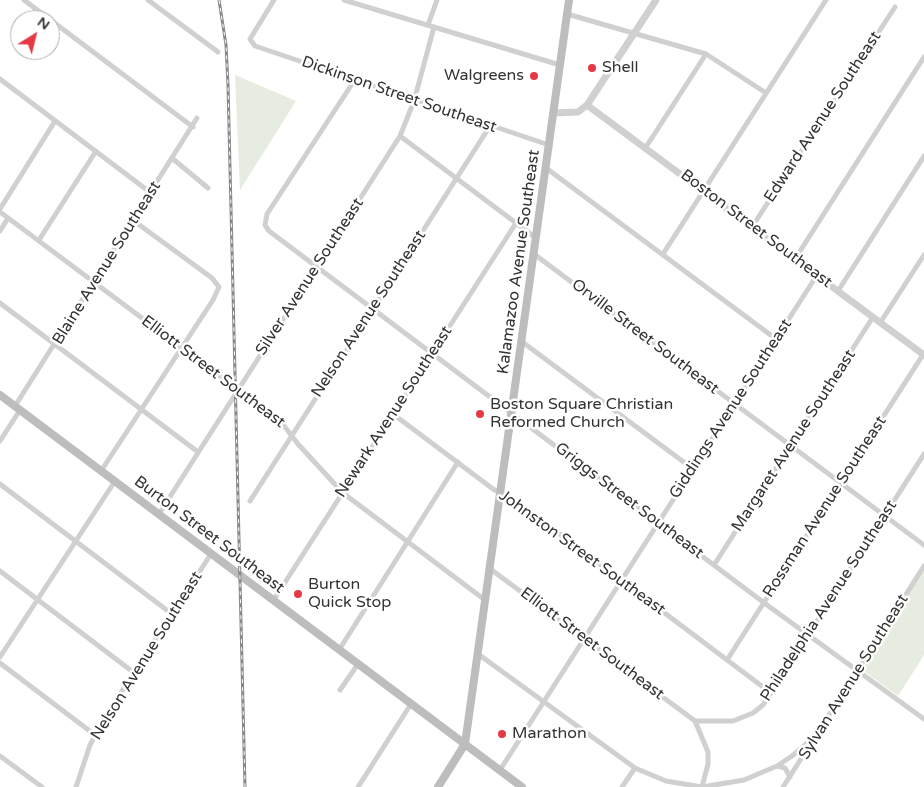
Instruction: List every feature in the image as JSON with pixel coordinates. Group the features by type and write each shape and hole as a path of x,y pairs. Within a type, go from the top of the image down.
{"main road":[{"name":"Kalamazoo Avenue Southeast","path":"438,787 465,744 569,0"},
{"name":"Burton Street Southeast","path":"0,395 522,787"}],"street":[{"path":"24,0 193,127"},
{"path":"148,0 218,52"},
{"name":"Dickinson Street Southeast","path":"274,0 251,36 251,42 263,49 549,145"},
{"path":"344,0 560,65"},
{"name":"Silver Avenue Southeast","path":"158,514 400,136 414,101 437,0"},
{"path":"554,113 578,112 587,105 656,0"},
{"path":"663,254 826,0"},
{"name":"Edward Avenue Southeast","path":"752,227 894,7"},
{"path":"567,14 706,54 766,93"},
{"path":"646,147 706,54"},
{"path":"795,259 924,57"},
{"path":"0,79 150,193"},
{"name":"Griggs Street Southeast","path":"354,81 267,214 265,224 284,243 809,636 924,719"},
{"name":"Boston Street Southeast","path":"587,105 924,354"},
{"name":"Blaine Avenue Southeast","path":"0,441 55,345 197,118"},
{"path":"0,210 55,121"},
{"name":"Nelson Avenue Southeast","path":"250,501 490,126"},
{"path":"400,136 536,238"},
{"path":"39,240 96,151"},
{"path":"838,291 924,156"},
{"path":"173,159 208,188"},
{"path":"546,168 776,339"},
{"name":"Elliott Street Southeast","path":"0,210 8,218 281,422 291,436 343,493 485,600"},
{"path":"0,231 8,218"},
{"path":"102,471 213,300 219,287 212,278 134,221"},
{"name":"Newark Avenue Southeast","path":"273,601 516,224"},
{"name":"Orville Street Southeast","path":"534,254 924,545"},
{"path":"880,323 924,255"},
{"name":"Giddings Avenue Southeast","path":"500,770 817,275"},
{"path":"0,303 198,452"},
{"path":"619,318 624,312"},
{"name":"Margaret Avenue Southeast","path":"714,565 873,318"},
{"path":"521,341 693,469"},
{"name":"Rossman Avenue Southeast","path":"727,660 924,354"},
{"name":"Johnston Street Southeast","path":"393,414 500,493 521,505 771,693"},
{"name":"Philadelphia Avenue Southeast","path":"695,721 733,721 742,718 763,705 924,454"},
{"path":"339,650 458,462"},
{"path":"0,657 115,481"},
{"path":"0,484 172,614"},
{"name":"Nelson Avenue Southeast","path":"76,787 95,735 133,672 211,554"},
{"name":"Sylvan Avenue Southeast","path":"783,787 924,566"},
{"name":"Elliott Street Southeast","path":"490,568 695,721"},
{"path":"0,572 133,672"},
{"path":"478,654 635,768 660,779 702,787 744,780 777,766 816,736"},
{"path":"0,663 95,735"},
{"path":"340,690 358,664"},
{"path":"358,787 411,704"},
{"path":"695,721 708,752 708,764 702,787"},
{"path":"0,756 42,787"},
{"path":"777,766 785,768 790,777"},
{"path":"622,787 635,768"}],"shaded area":[{"path":"235,75 296,101 240,190"},
{"path":"924,566 924,655 898,696 865,672 863,668"}],"railway":[{"path":"219,0 226,45 228,85 245,787"}],"place":[{"name":"Shell","path":"592,68"},
{"name":"Walgreens","path":"534,76"},
{"name":"Boston Square Christian Reformed Church","path":"480,414"},
{"name":"Burton Quick Stop","path":"298,594"},
{"name":"Marathon","path":"502,734"}]}
